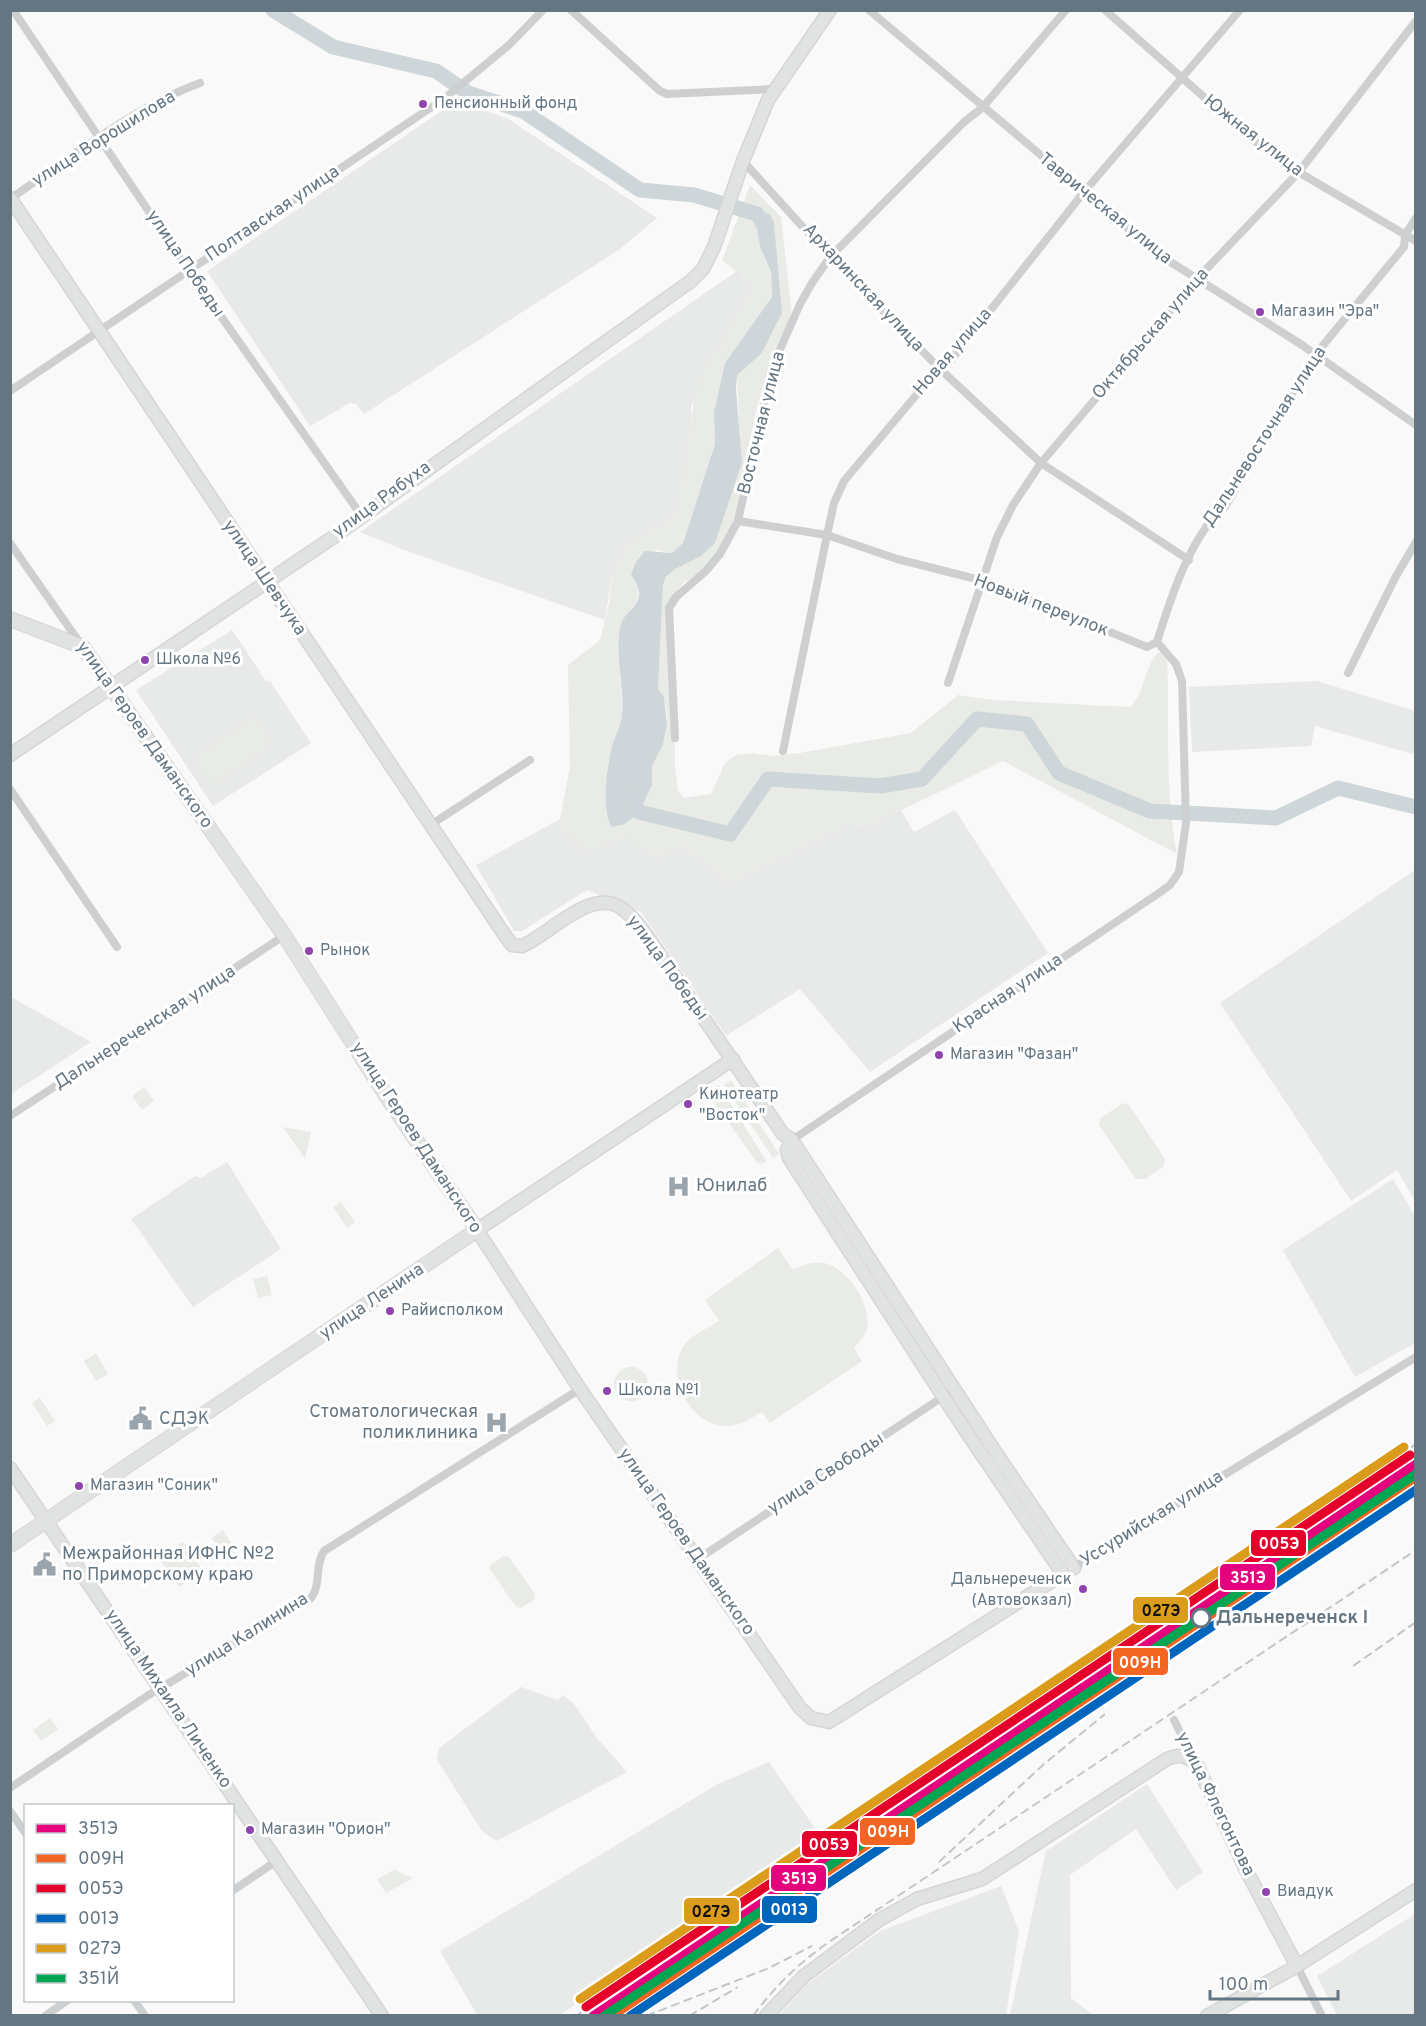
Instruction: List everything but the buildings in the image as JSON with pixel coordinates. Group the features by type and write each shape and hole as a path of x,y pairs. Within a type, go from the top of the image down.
{"main road":[{"name":"улица Рябуха","path":"10,755 335,536 361,515 691,281 710,258 743,161 774,89 830,10"},
{"name":"улица Шевчука","path":"11,198 102,331 265,581 508,939 517,946 526,945"},
{"path":"10,619 82,647"},
{"name":"улица Героев Даманского","path":"82,647 284,935 387,1097 580,1389 800,1708 811,1718 829,1722"},
{"name":"улица Победы","path":"526,945 587,906 608,903 618,906 633,919 651,940 783,1134 792,1140 949,1393 1069,1571"},
{"name":"улица Ленина","path":"10,1545 733,1059"},
{"name":"улица Михаила Личенко","path":"10,1468 382,2016"},
{"name":"Уссурийская улица","path":"829,1722 1069,1571"},
{"path":"766,2016 804,1976 900,1908 982,1879 1167,1759 1185,1756 1197,1765"},
{"name":"улица Флегонтова","path":"1197,1765 1246,1870 1297,1966"},
{"path":"1207,2016 1297,1966 1416,1890"}],"street":[{"name":"улица Победы","path":"13,10 189,272 361,515"},
{"name":"Полтавская улица","path":"10,391 445,98 509,45 543,10"},
{"path":"571,10 660,91 668,94 774,89"},
{"name":"Таврическая улица","path":"870,10 982,108 1158,254 1315,355 1416,426"},
{"name":"Восточная улица","path":"675,738 669,608 676,597 713,562 727,543 738,521 775,359 800,304 830,257 964,122 982,108 1066,10"},
{"name":"Южная улица","path":"1105,10 1258,145 1298,173 1416,241"},
{"name":"Новая улица","path":"783,751 834,503 844,481 939,368 951,360 1084,192 1240,10"},
{"name":"Октябрьская улица","path":"948,683 1005,520 1041,463 1196,280 1298,173 1416,21"},
{"name":"улица Ворошилова","path":"11,198 100,138 171,95 200,83"},
{"name":"Архаринская улица","path":"743,161 830,257 939,368 1041,463 1189,560"},
{"name":"Дальневосточная улица","path":"1157,642 1169,600 1209,522 1225,507 1315,355 1401,252 1406,242 1405,235 1416,218"},
{"name":"Новый переулок","path":"738,521 827,535 897,559 984,581 1147,646 1157,642"},
{"path":"1348,673 1395,578 1416,542"},
{"name":"улица Героев Даманского","path":"10,543 82,647"},
{"name":"Красная улица","path":"792,1140 1170,885 1183,861 1186,823 1182,681 1176,664 1157,642"},
{"path":"432,824 530,760"},
{"path":"10,789 117,947"},
{"name":"Дальнереченская улица","path":"10,1116 279,939"},
{"name":"Уссурийская улица","path":"1069,1571 1416,1357"},
{"name":"улица Калинина","path":"10,1788 161,1688 309,1599 316,1589 318,1563 324,1551 580,1389"},
{"name":"улица Свободы","path":"698,1560 949,1393"},
{"name":"улица Флегонтова","path":"1174,1720 1197,1765"},
{"path":"10,1811 24,1831"},
{"path":"234,1891 278,1860"},
{"name":"улица Флегонтова","path":"1297,1966 1322,2016"},
{"path":"45,2016 66,2002"},
{"path":"135,2002 144,2016"}],"shaded area":[{"path":"456,101 507,118 657,218 620,249 364,414 356,404 350,403 310,426 207,271"},
{"path":"750,185 781,217 792,315 779,350 768,367 755,415 735,524 721,554 699,574 683,583 673,597 675,766 678,791 684,798 711,794 725,763 736,755 752,753 771,756 800,753 911,733 958,695 993,700 1130,707 1139,694 1152,661 1160,652 1167,657 1170,805 1177,854 1003,761 871,825 848,826 730,883 684,847 655,858 623,836 587,853 561,829 560,819 570,766 568,665 600,640 609,604 612,575 625,548 648,530 665,522 677,508 692,420 694,392 707,361 722,343 751,287 751,283 722,261","holes":["774,223 778,322 762,353 737,375 740,440 693,560 675,570 663,585 658,689 665,701 667,724 663,745 652,767 650,791 606,813 608,762 622,714 618,637 623,620 636,603 639,591 631,575 656,550 672,553 683,543 715,444 714,412 725,363 772,297 771,271 760,247"]},
{"path":"757,214 770,214 774,223 782,313 762,353 737,375 742,463 715,543 701,556 675,569 666,577 663,585 658,689 664,697 667,725 663,745 652,766 652,785 639,812 625,824 612,827 607,811 606,790 611,750 620,724 623,705 618,638 623,620 639,599 637,585 631,575 636,562 645,551 672,553 683,543 715,444 714,412 725,363 772,297 771,271 760,247 756,219"},
{"path":"737,271 743,279 751,283 751,287 722,343 707,361 691,407 692,420 677,508 665,522 648,530 625,548 612,575 605,620 404,550 360,532"},
{"path":"232,630 266,681 270,681 311,743 213,806 136,690"},
{"path":"1317,681 1415,711 1413,754 1315,726 1311,746 1192,752 1189,687"},
{"path":"251,717 259,721 266,729 270,738 269,747 218,783 207,781 194,757"},
{"path":"901,810 914,832 955,810 1048,953 870,1072 800,989 726,1036 641,912 587,890 522,931 514,931 476,865 560,819 561,829 587,852 624,836 655,858 684,847 730,883 848,826 871,825"},
{"path":"1415,870 1415,1201 1397,1170 1351,1201 1220,1003"},
{"path":"11,997 91,1042 11,1094"},
{"path":"731,1080 779,1154 773,1158 724,1085"},
{"path":"719,1085 767,1162 758,1164 712,1100 710,1091"},
{"path":"144,1087 154,1101 142,1110 132,1096"},
{"path":"1124,1103 1129,1105 1165,1159 1164,1166 1145,1179 1136,1179 1099,1125 1100,1118"},
{"path":"283,1127 311,1132 305,1159"},
{"path":"227,1162 281,1249 193,1307 131,1219 195,1176 201,1178"},
{"path":"1393,1179 1415,1216 1415,1343 1355,1377 1283,1250"},
{"path":"341,1202 355,1222 347,1228 333,1207"},
{"path":"778,1248 793,1270 808,1264 824,1263 842,1272 856,1289 866,1309 868,1319 866,1332 854,1348 862,1361 770,1423 762,1412 738,1424 728,1426 715,1424 692,1409 684,1397 677,1370 679,1357 688,1340 719,1321 705,1300"},
{"path":"267,1276 272,1295 258,1298 253,1279"},
{"path":"96,1353 108,1374 96,1381 84,1361"},
{"path":"631,1367 643,1372 648,1384 643,1396 631,1401 619,1396 614,1384 619,1372"},
{"path":"40,1398 55,1421 47,1426 32,1403"},
{"path":"223,1530 238,1554 227,1561 212,1538"},
{"path":"183,1542 203,1571 179,1587 159,1558"},
{"path":"504,1556 509,1557 535,1594 535,1599 521,1608 516,1607 489,1568"},
{"path":"521,1687 558,1700 563,1695 574,1704 597,1738 627,1772 497,1841 482,1831 437,1760 439,1748"},
{"path":"50,1718 58,1729 41,1741 33,1730"},
{"path":"769,1762 821,1837 560,2015 477,2015 440,1951 718,1784"},
{"path":"1147,1784 1203,1872 1176,1890 1136,1829 1070,1875 1071,1998 1093,2015 1010,2015 1046,1851"},
{"path":"395,1870 413,1878 386,1893 377,1879"},
{"path":"1001,1886 1019,1931 1006,2015 779,2015 806,1985 880,1931"},
{"path":"1415,1914 1415,2015 1337,2015 1317,1976"}],"waterway":[{"path":"273,10 333,47 436,71 468,93 523,111 640,190 694,195 757,214 766,229"},
{"path":"634,794 633,802 639,812 730,834 768,779 880,786 922,779 977,719 1027,724 1059,773 1150,811 1276,818 1338,788 1416,807"}],"railway":[{"path":"1256,1562 1335,1499 1416,1444"},
{"path":"753,2016 788,1976 829,1942 1416,1550"},
{"path":"1353,1666 1416,1622"},
{"path":"939,1862 1044,1764 1105,1714"},
{"path":"576,2016 692,1937"},
{"path":"646,2016 769,1968 812,1946"},
{"path":"689,2016 738,1987"}],"transit line":[{"name":"027Э","path":"580,1999 1404,1447"},
{"name":"005Э","path":"586,2007 1410,1455"},
{"name":"351Э","path":"593,2016 1416,1464"},
{"name":"351Й","path":"604,2016 1416,1474"},
{"name":"009Н","path":"612,2016 1416,1477"},
{"name":"001Э","path":"630,2016 1416,1490"}],"place":[{"name":"Пенсионный фонд","path":"423,104"},
{"name":"Магазин \"Эра\"","path":"1260,312"},
{"name":"Школа №6","path":"145,660"},
{"name":"Рынок","path":"309,951"},
{"name":"Магазин \"Фазан\"","path":"939,1055"},
{"name":"Кинотеатр \"Восток\"","path":"688,1104"},
{"name":"Юнилаб","path":"678,1186"},
{"name":"Райисполком","path":"390,1311"},
{"name":"Школа №1","path":"607,1391"},
{"name":"СДЭК","path":"141,1419"},
{"name":"Стоматологическая поликлиника","path":"496,1422"},
{"name":"Магазин \"Соник\"","path":"79,1486"},
{"name":"Межрайонная ИФНС №2 по Приморскому краю","path":"44,1564"},
{"name":"Дальнереченск (Автовокзал)","path":"1083,1589"},
{"name":"Дальнереченск I","path":"1201,1618"},
{"name":"Магазин \"Орион\"","path":"250,1830"},
{"name":"Виадук","path":"1266,1892"}]}
